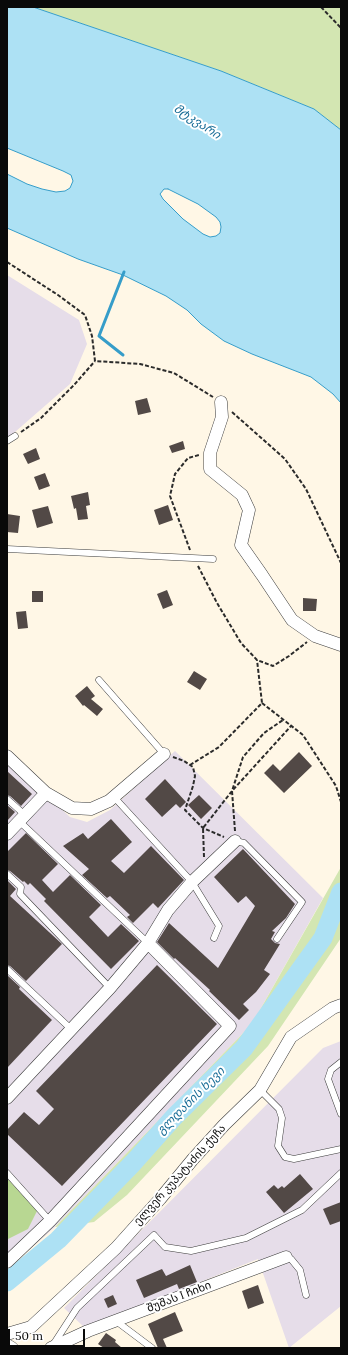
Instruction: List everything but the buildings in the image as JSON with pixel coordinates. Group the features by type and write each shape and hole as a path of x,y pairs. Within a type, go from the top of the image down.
{"street":[{"path":"221,402 222,417 210,453 210,469 242,495 249,510 241,545 292,620 315,636 341,645"},
{"path":"7,756 46,793 72,808 91,809 109,801 164,754"},
{"path":"7,834 46,793"},
{"path":"7,1098 110,988 148,943 168,910 192,882 235,842"},
{"path":"7,1262 50,1221 230,1026 148,943"},
{"name":"ელვერ კუპატაძის ქუჩა","path":"7,1334 30,1327 116,1248 160,1199 193,1159 224,1125 260,1090 291,1037 341,1004"},
{"name":"შუშას I ჩიხი","path":"51,1348 88,1331 286,1257"},
{"path":"7,1345 12,1348"}],"lane":[{"path":"7,441 15,436"},
{"path":"7,549 214,559"},
{"path":"99,680 164,754"},
{"path":"114,797 192,882 219,926 214,938"},
{"path":"7,799 22,818 148,943"},
{"path":"235,842 244,843 302,902 278,939"},
{"path":"7,874 21,887 20,894 110,988"},
{"path":"7,969 71,1030"},
{"path":"341,1062 331,1070 328,1078 341,1114"},
{"path":"260,1090 279,1109 282,1118 278,1146 285,1157 294,1159 341,1150"},
{"path":"7,1173 50,1221"},
{"path":"51,1348 77,1308 154,1235 165,1247 191,1251 246,1238 302,1210 341,1173"},
{"path":"286,1257 291,1259 300,1270 306,1295"},
{"path":"116,1321 152,1348"}],"path":[{"path":"321,7 341,28"},
{"path":"7,262 58,295 85,315 92,336 95,361 74,385 41,418 15,436"},
{"path":"95,361 140,364 174,372 221,402 285,459 306,489 341,563"},
{"path":"210,453 188,458 175,474 170,496 194,558 217,603 241,643 257,660 273,666 315,636"},
{"path":"257,660 262,703 303,735 336,786 341,802"},
{"path":"190,765 218,747 262,703"},
{"path":"164,754 193,766 195,776 185,810 203,828 235,842 232,791 243,758 264,733 283,720"},
{"path":"204,870 203,828 232,791 291,726"}],"shaded area":[{"path":"7,275 79,320 87,344 70,384 7,439"},
{"path":"175,751 323,898 252,1024 55,1227 7,1269 7,759 70,817 87,822 110,810"},
{"path":"341,1041 341,1306 289,1348 258,1259 85,1328 64,1308 323,1048"}],"green space":[{"path":"33,7 341,7 341,130 314,109 221,71"},
{"path":"341,867 341,938 268,1046 127,1195 94,1222 55,1227 252,1024"},
{"path":"7,1178 37,1211 28,1229 8,1239 7,1238"}],"water":[{"name":"მტკვარი","path":"7,7 33,7 221,71 314,109 341,130 341,403 333,394 311,377 252,354 224,341 201,324 187,310 166,296 123,275 78,259 7,228 7,174 27,184 56,192 65,191 70,188 73,181 71,175 63,171 7,148","holes":["164,189 168,189 198,204 216,217 220,222 220,233 216,236 210,237 203,234 183,219 160,194"]}],"waterway":[{"path":"123,355 99,336 124,272"},
{"name":"გლდანის ხევი","path":"7,1282 58,1240 133,1163 174,1117 244,1048 323,938 341,892"}]}
